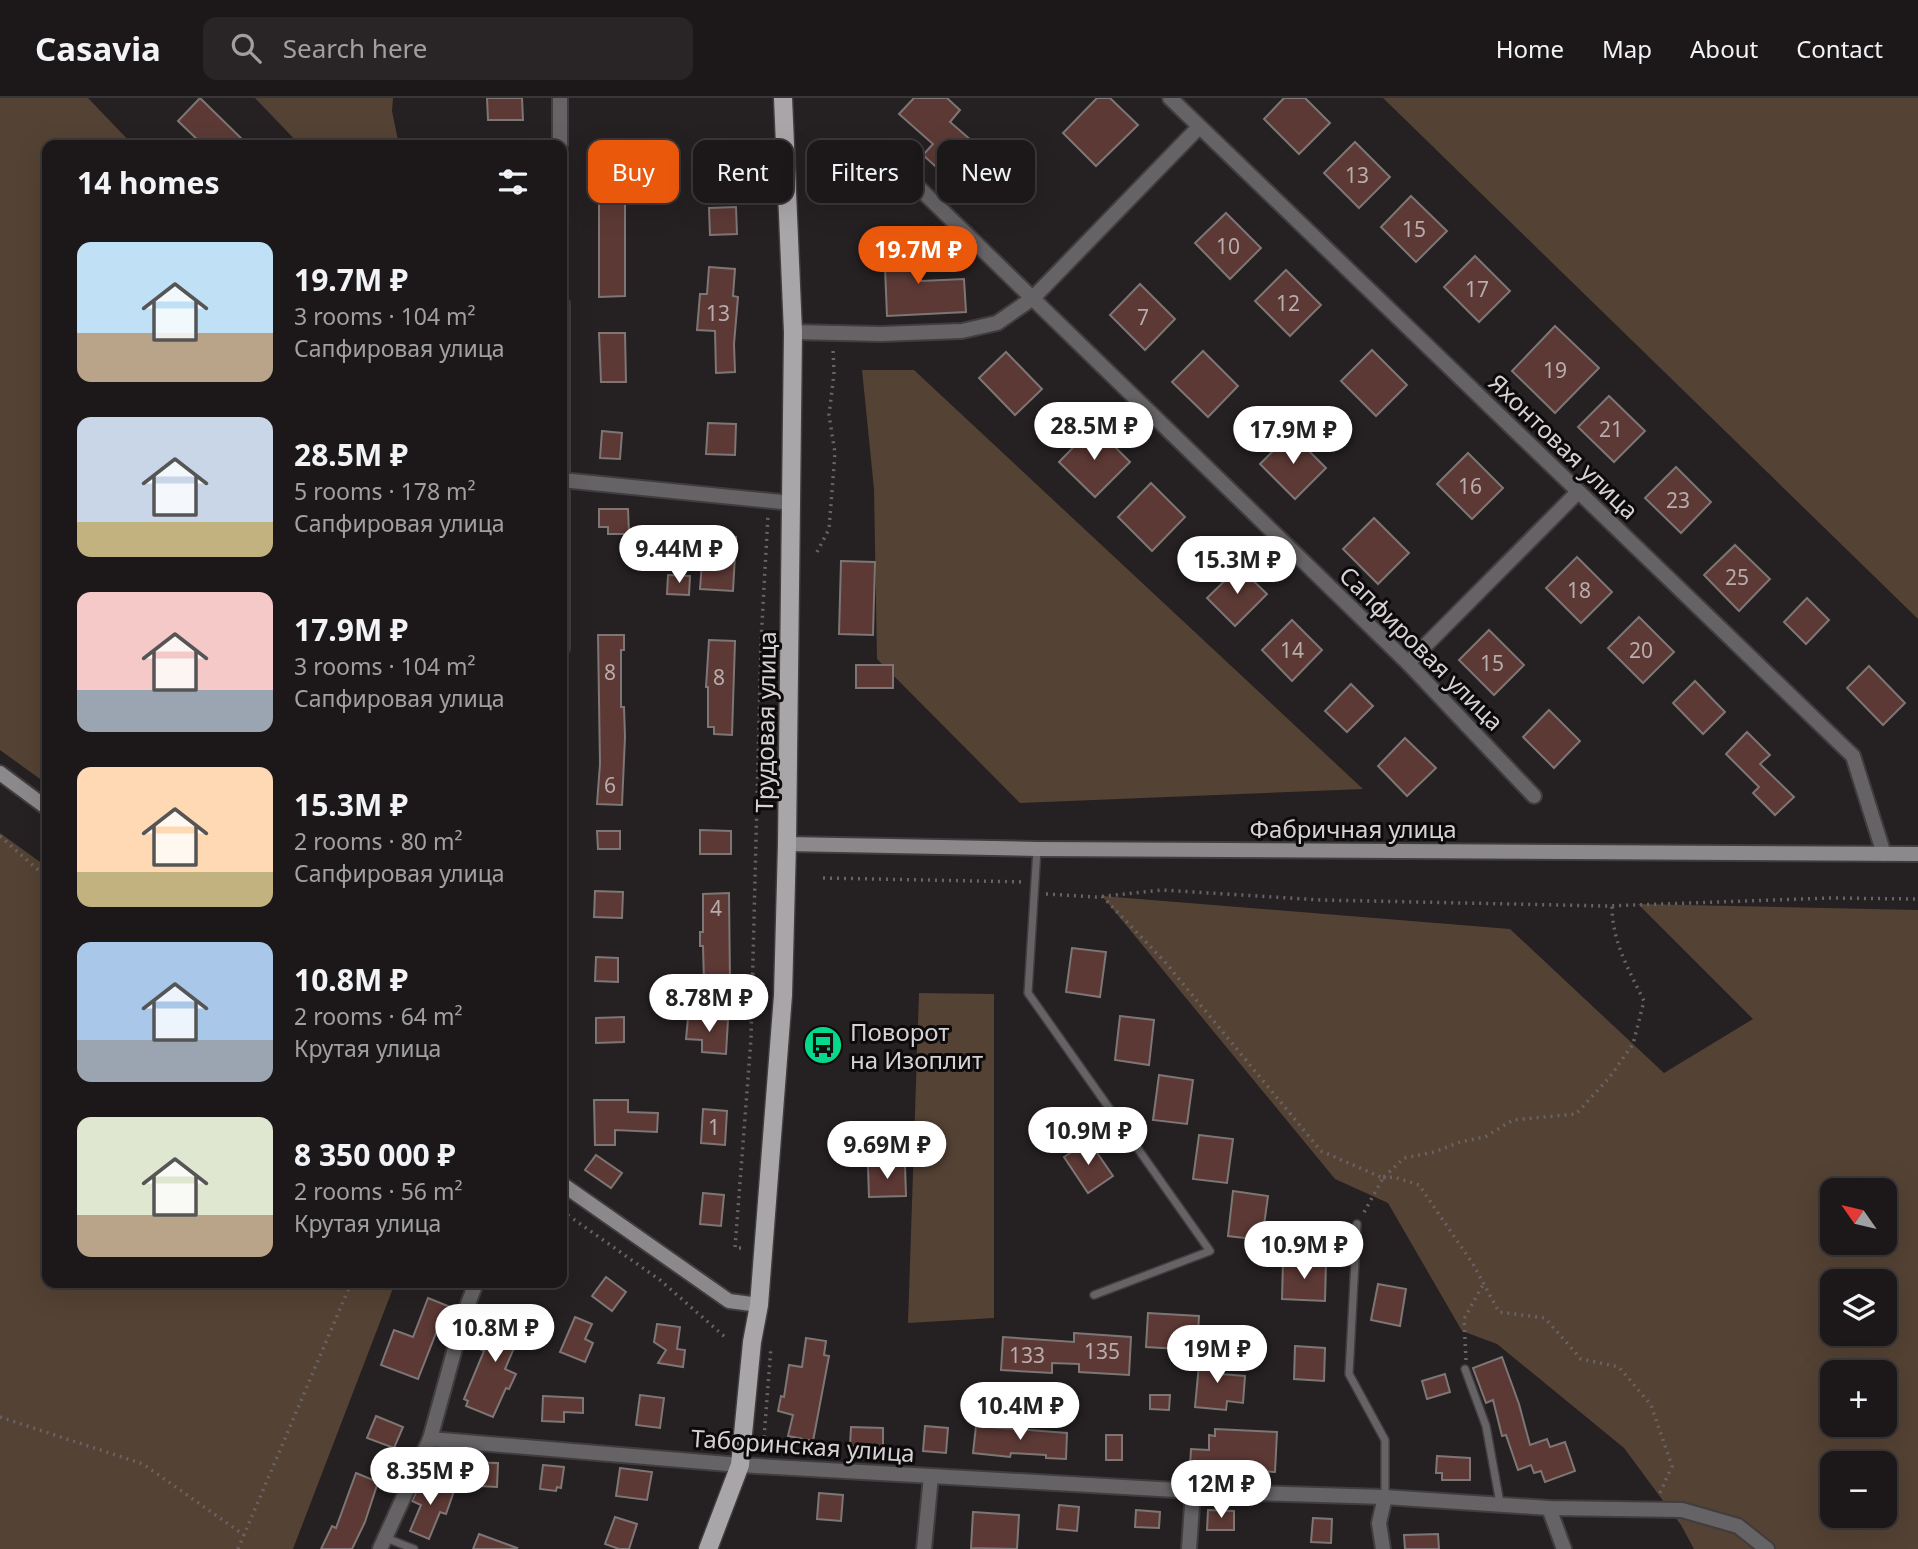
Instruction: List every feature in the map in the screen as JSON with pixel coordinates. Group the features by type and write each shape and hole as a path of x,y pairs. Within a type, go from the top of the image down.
{"main road":[{"name":"Трудовая улица","path":"708,1549 740,1465 752,1342 759,1305 782,1007 787,844 793,332 783,98"}],"street":[{"path":"560,98 560,140"},
{"name":"Яхонтовая улица","path":"1170,98 1853,756 1884,854"},
{"path":"793,332 881,334 962,331 997,323 1033,298 1199,127"},
{"name":"Сапфировая улица","path":"923,192 1408,663 1534,796"},
{"path":"567,480 792,503"},
{"path":"1408,663 1578,492"},
{"path":"0,773 42,804"},
{"name":"Фабричная улица","path":"787,844 1037,849 1918,855"},
{"path":"567,1188 729,1301 759,1305"},
{"path":"383,1544 430,1439 474,1288"},
{"name":"Таборинская улица","path":"430,1439 740,1465 1193,1491 1385,1497 1549,1508 1682,1510 1738,1526 1767,1549"},
{"path":"924,1549 931,1476"},
{"path":"1189,1549 1193,1491"},
{"path":"1383,1549 1379,1523 1385,1497"},
{"path":"1549,1508 1564,1549"}],"lane":[{"path":"1037,849 1028,993 1210,1251 1094,1295"},
{"path":"1357,1224 1349,1374 1385,1440 1385,1497"},
{"path":"1465,1368 1486,1426 1500,1503"},
{"path":"383,1544 414,1549"}],"path":[{"path":"817,552 829,529 835,453 829,415 834,374 832,333"},
{"path":"741,1248 735,1248 751,1038 761,642 769,501"},
{"path":"0,836 42,874"},
{"path":"823,878 1027,883 1026,894 1096,897 1162,890 1321,900 1612,906 1829,898 1918,899"},
{"path":"1102,896 1165,962 1321,1152 1383,1178 1394,1177 1419,1185 1484,1283 1499,1311 1545,1318 1581,1359 1619,1367 1651,1405 1672,1466 1653,1510"},
{"path":"1357,1224 1383,1178 1404,1158 1485,1137 1513,1120 1576,1114 1609,1079 1633,1044 1644,1001 1614,934 1612,906"},
{"path":"567,1215 660,1280 726,1337"},
{"path":"1465,1368 1467,1352 1464,1320 1484,1283"},
{"path":"238,1549 349,1288"},
{"path":"762,1466 771,1345"},
{"path":"0,1417 143,1464 244,1535"}],"shaded area":[{"path":"0,98 88,98 128,140 42,140 42,780 0,750"},
{"path":"255,98 393,98 392,111 398,140 295,140"},
{"path":"1383,98 1918,98 1918,619"},
{"path":"862,370 914,370 1363,789 1020,803 877,659 874,489"},
{"path":"0,833 42,863 42,1288 393,1288 293,1549 0,1549"},
{"path":"1102,896 1510,929 1664,1073 1753,1019 1638,904 1918,910 1918,1549 1694,1549 1681,1525 1624,1448 1497,1344 1462,1331 1388,1203 1335,1179"},
{"path":"919,993 994,994 994,1318 908,1323"}],"building":[{"path":"200,98 243,140 198,140 178,121"},
{"path":"487,98 522,98 523,120 488,120"},
{"path":"914,98 947,98 960,110 950,122 971,140 937,140 937,168 923,155 933,144 899,114"},
{"path":"1097,98 1110,98 1138,125 1096,166 1063,133"},
{"path":"1284,98 1305,98 1330,123 1299,154 1264,119"},
{"path":"1355,142 1390,177 1359,208 1324,173"},
{"path":"1411,196 1447,231 1416,262 1381,227"},
{"path":"599,203 625,203 625,296 599,297"},
{"path":"736,207 737,234 710,235 709,208"},
{"path":"1226,213 1261,248 1230,279 1195,243"},
{"path":"919,243 921,281 964,279 966,312 887,316 884,244"},
{"path":"1475,256 1510,291 1479,322 1444,287"},
{"path":"709,267 735,269 733,296 738,297 734,344 735,372 716,373 715,331 697,330 700,294 707,294"},
{"path":"1286,270 1321,305 1290,336 1255,301"},
{"path":"1140,284 1175,319 1145,350 1110,315"},
{"path":"1555,326 1599,368 1555,413 1512,371"},
{"path":"599,333 625,333 626,382 601,382"},
{"path":"1372,350 1407,385 1376,416 1341,381"},
{"path":"1203,351 1238,386 1208,417 1172,382"},
{"path":"1006,352 1042,389 1015,415 979,378"},
{"path":"1609,396 1645,431 1614,462 1578,427"},
{"path":"708,423 736,424 735,455 706,454"},
{"path":"1094,426 1130,462 1095,497 1059,462"},
{"path":"602,431 622,433 620,459 600,458"},
{"path":"1291,433 1326,468 1295,499 1260,464"},
{"path":"1468,453 1503,488 1472,519 1437,484"},
{"path":"1676,467 1711,502 1681,533 1645,498"},
{"path":"1151,483 1185,517 1152,551 1118,517"},
{"path":"599,509 628,509 629,534 608,534 608,527 599,527"},
{"path":"1374,518 1409,553 1378,584 1343,549"},
{"path":"704,535 736,537 733,591 700,589"},
{"path":"1735,545 1770,579 1739,611 1704,575"},
{"path":"1577,557 1612,592 1581,623 1546,588"},
{"path":"841,561 875,562 873,635 839,634"},
{"path":"1239,567 1267,594 1235,626 1207,598"},
{"path":"668,575 690,576 689,595 667,594"},
{"path":"1807,598 1829,620 1806,644 1784,622"},
{"path":"1639,617 1674,652 1643,683 1608,648"},
{"path":"1292,620 1322,650 1292,681 1262,650"},
{"path":"1489,630 1524,665 1494,695 1459,660"},
{"path":"598,635 624,635 624,650 621,650 621,707 624,707 625,737 622,805 597,804 600,764"},
{"path":"709,640 735,641 732,735 714,734 714,727 708,727 706,687"},
{"path":"856,665 893,665 893,688 856,688"},
{"path":"1869,666 1905,703 1883,725 1847,688"},
{"path":"1695,681 1725,712 1703,734 1673,703"},
{"path":"1351,684 1373,706 1347,732 1325,711"},
{"path":"1549,710 1580,741 1554,768 1523,737"},
{"path":"1747,732 1770,755 1760,764 1794,797 1775,815 1753,793 1759,787 1726,754"},
{"path":"1405,738 1436,768 1407,796 1378,766"},
{"path":"700,830 731,831 731,854 700,854"},
{"path":"597,831 620,831 620,849 598,849"},
{"path":"595,891 623,892 622,918 594,917"},
{"path":"729,893 730,982 704,982 703,946 700,946 700,932 703,932 703,894"},
{"path":"1072,948 1106,952 1100,997 1066,992"},
{"path":"596,957 618,958 618,982 595,981"},
{"path":"1120,1016 1154,1020 1149,1065 1115,1060"},
{"path":"624,1017 624,1042 596,1043 596,1018"},
{"path":"688,1018 728,1020 726,1054 702,1052 702,1040 686,1039"},
{"path":"1159,1075 1193,1080 1187,1124 1153,1120"},
{"path":"594,1100 628,1100 628,1112 658,1113 657,1132 615,1130 615,1145 595,1145"},
{"path":"703,1109 727,1111 725,1145 701,1143"},
{"path":"1199,1135 1233,1139 1227,1183 1193,1179"},
{"path":"1089,1141 1113,1176 1088,1193 1064,1157"},
{"path":"596,1155 622,1173 611,1188 585,1170"},
{"path":"905,1165 906,1196 869,1197 868,1166"},
{"path":"1233,1191 1268,1196 1262,1240 1228,1236"},
{"path":"703,1193 724,1195 721,1226 700,1224"},
{"path":"1283,1261 1326,1262 1325,1301 1282,1299"},
{"path":"606,1277 626,1292 612,1311 592,1296"},
{"path":"1378,1284 1406,1289 1400,1326 1371,1320"},
{"path":"428,1298 453,1308 444,1331 438,1328 418,1379 381,1365 394,1330 413,1337"},
{"path":"505,1308 527,1318 505,1369 516,1374 509,1389 506,1388 493,1417 466,1406 468,1401 464,1399 484,1351 480,1349 492,1323 497,1326"},
{"path":"1148,1313 1199,1316 1197,1350 1146,1347"},
{"path":"575,1317 592,1324 585,1339 593,1343 585,1362 560,1352"},
{"path":"657,1324 680,1327 677,1349 685,1350 683,1367 658,1363 666,1350 654,1342"},
{"path":"1074,1333 1131,1337 1129,1375 1079,1372 1079,1364 1052,1363 1052,1373 1001,1370 1003,1337 1074,1342"},
{"path":"806,1338 826,1341 824,1355 829,1356 813,1441 788,1436 793,1415 778,1411 781,1396 784,1397 789,1365 802,1367"},
{"path":"1295,1346 1325,1348 1324,1381 1294,1379"},
{"path":"1200,1354 1223,1357 1221,1374 1245,1376 1243,1403 1227,1401 1226,1410 1195,1407"},
{"path":"1502,1357 1530,1445 1547,1439 1550,1447 1565,1442 1575,1471 1545,1482 1541,1471 1534,1473 1531,1465 1518,1470 1506,1435 1502,1436 1493,1400 1486,1403 1473,1368"},
{"path":"1445,1374 1450,1392 1427,1399 1422,1381"},
{"path":"640,1395 664,1398 660,1428 636,1425"},
{"path":"1150,1395 1170,1395 1169,1410 1150,1409"},
{"path":"543,1396 583,1398 583,1413 564,1412 564,1422 542,1421"},
{"path":"376,1416 403,1427 394,1448 367,1438"},
{"path":"925,1426 948,1428 946,1453 923,1451"},
{"path":"976,1426 1067,1433 1066,1459 1046,1458 1046,1455 1011,1453 1010,1457 973,1453"},
{"path":"851,1427 883,1428 883,1447 850,1446"},
{"path":"1215,1429 1277,1432 1275,1472 1190,1467 1191,1449 1209,1450 1209,1435 1215,1436"},
{"path":"1106,1435 1122,1435 1122,1460 1106,1460"},
{"path":"1437,1456 1470,1458 1470,1480 1442,1480 1442,1473 1436,1473"},
{"path":"461,1462 498,1463 497,1487 460,1485"},
{"path":"543,1465 564,1467 561,1488 557,1487 556,1491 540,1489"},
{"path":"620,1468 652,1472 647,1500 616,1496"},
{"path":"356,1473 378,1482 365,1522 352,1549 321,1549 332,1526 336,1528"},
{"path":"422,1479 454,1491 446,1514 440,1512 429,1539 410,1531 421,1505 412,1501"},
{"path":"819,1493 843,1495 841,1521 817,1519"},
{"path":"1059,1505 1079,1507 1077,1531 1057,1529"},
{"path":"1136,1510 1160,1512 1159,1528 1135,1527"},
{"path":"1208,1510 1234,1511 1234,1530 1207,1530"},
{"path":"973,1512 1019,1515 1017,1549 971,1548"},
{"path":"615,1517 637,1524 629,1549 605,1544"},
{"path":"1313,1518 1332,1519 1331,1543 1311,1542"},
{"path":"479,1534 517,1548 473,1549"},
{"path":"1438,1534 1439,1549 1405,1549 1404,1535"}],"place":[{"name":"Поворот на Изоплит","path":"823,1045"}]}
